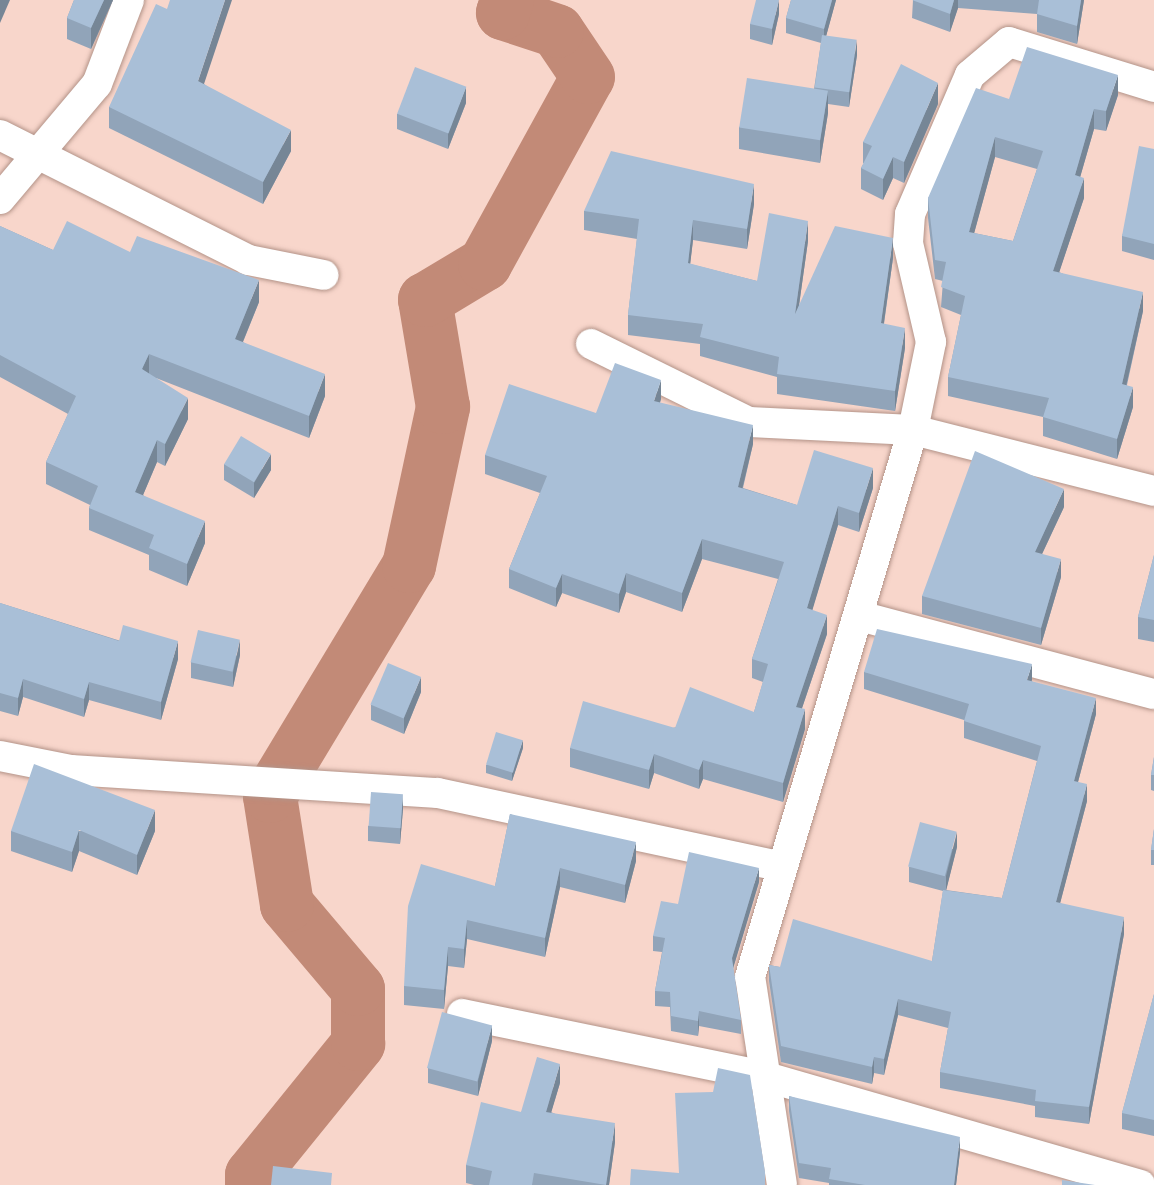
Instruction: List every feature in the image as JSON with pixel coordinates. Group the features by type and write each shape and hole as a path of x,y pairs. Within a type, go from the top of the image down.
{"street":[{"path":"0,199 46,152 97,84 129,0"},
{"path":"782,1185 750,977 913,430 931,342 908,243 910,214 970,75 1009,42 1154,87"},
{"path":"0,135 46,152 248,260 324,275"},
{"path":"591,344 749,422 913,430 1154,491"},
{"path":"860,616 1154,694"},
{"path":"0,756 71,770 222,776 438,793 782,867"},
{"path":"462,1014 763,1076 1141,1185"}],"building":[{"path":"74,0 104,0 91,28 67,18"},
{"path":"170,0 225,0 198,81 291,130 263,182 109,107 156,4 167,9"},
{"path":"756,0 779,0 772,29 750,24"},
{"path":"791,0 832,0 824,29 786,18"},
{"path":"912,0 954,0 950,14"},
{"path":"1039,0 1081,0 1077,26 1037,14"},
{"path":"822,35 857,40 849,92 815,87"},
{"path":"1027,47 1118,75 1106,111 1094,109 1075,175 1084,178 1053,271 1143,292 1122,384 1133,387 1117,439 1043,417 1049,398 948,377 965,296 941,287 946,262 935,260 928,198 976,88 1009,99","holes":["995,137 1043,151 1013,241 969,232"]},
{"path":"901,64 938,83 904,162 893,157 883,179 861,168 872,146 863,142"},
{"path":"415,67 466,87 448,133 397,114"},
{"path":"747,78 828,91 820,140 739,127"},
{"path":"1139,146 1154,149 1154,244 1122,236"},
{"path":"611,151 754,184 747,229 693,220 688,263 757,281 769,213 808,221 795,314 835,226 893,238 881,323 905,328 895,391 777,374 779,357 700,337 703,324 628,315 639,219 584,211"},
{"path":"67,221 130,252 137,236 259,280 235,339 325,374 309,416 149,354 142,369 188,398 165,444 157,440 135,492 205,521 187,564 149,548 154,535 89,508 98,486 46,462 76,396 0,355 0,226 53,250"},
{"path":"615,363 661,380 654,401 753,425 738,487 797,505 814,450 873,468 859,513 838,506 807,608 827,615 796,707 805,709 783,783 703,760 699,770 654,754 649,770 570,748 583,701 675,728 690,687 754,712 768,664 752,659 784,562 702,539 682,593 626,573 619,594 562,574 556,588 509,569 547,476 485,455 509,384 596,413"},
{"path":"241,436 271,454 254,482 224,464"},
{"path":"975,451 1064,489 1035,552 1061,559 1041,628 922,596"},
{"path":"1154,555 1154,620 1138,617"},
{"path":"0,603 119,641 123,625 178,641 161,702 89,682 84,699 23,679 18,698 0,693"},
{"path":"877,629 1032,664 1027,680 1096,698 1074,781 1087,784 1056,902 1124,917 1089,1107 1035,1101 1036,1090 940,1072 951,1012 898,999 884,1059 874,1057 872,1067 781,1046 769,965 780,967 793,919 932,961 943,890 1002,898 1041,746 964,721 969,704 864,672"},
{"path":"198,630 240,640 232,672 191,662"},
{"path":"388,663 421,677 404,718 370,704"},
{"path":"496,732 523,740 513,773 486,765"},
{"path":"34,764 155,810 137,855 79,830 72,852 11,831"},
{"path":"371,792 403,794 401,828 369,826"},
{"path":"510,814 636,842 625,885 560,868 545,938 467,920 464,949 448,947 444,990 404,986 408,906 421,864 495,886"},
{"path":"920,822 957,832 945,876 908,866"},
{"path":"689,852 759,868 732,958 741,1020 699,1011 698,1021 671,1016 670,992 655,991 665,938 653,936 661,901 678,904"},
{"path":"1154,994 1154,1120 1122,1113"},
{"path":"442,1012 492,1025 477,1081 427,1068"},
{"path":"537,1057 560,1064 546,1112 615,1123 606,1185 534,1173 532,1185 489,1185 492,1171 466,1165 481,1102 521,1112"},
{"path":"718,1068 750,1075 765,1185 630,1185 631,1169 679,1173 675,1093 713,1092"},
{"path":"789,1096 960,1137 954,1185 865,1185 829,1179 831,1168 799,1163"},
{"path":"273,1166 332,1173 331,1185 271,1185"},
{"path":"1062,1180 1095,1185 1062,1185"}],"waterway":[{"path":"252,1185 252,1175 358,1044 358,989 287,905 270,796 409,566 443,407 425,300 485,264 588,77 557,31 503,13 507,0"}]}
